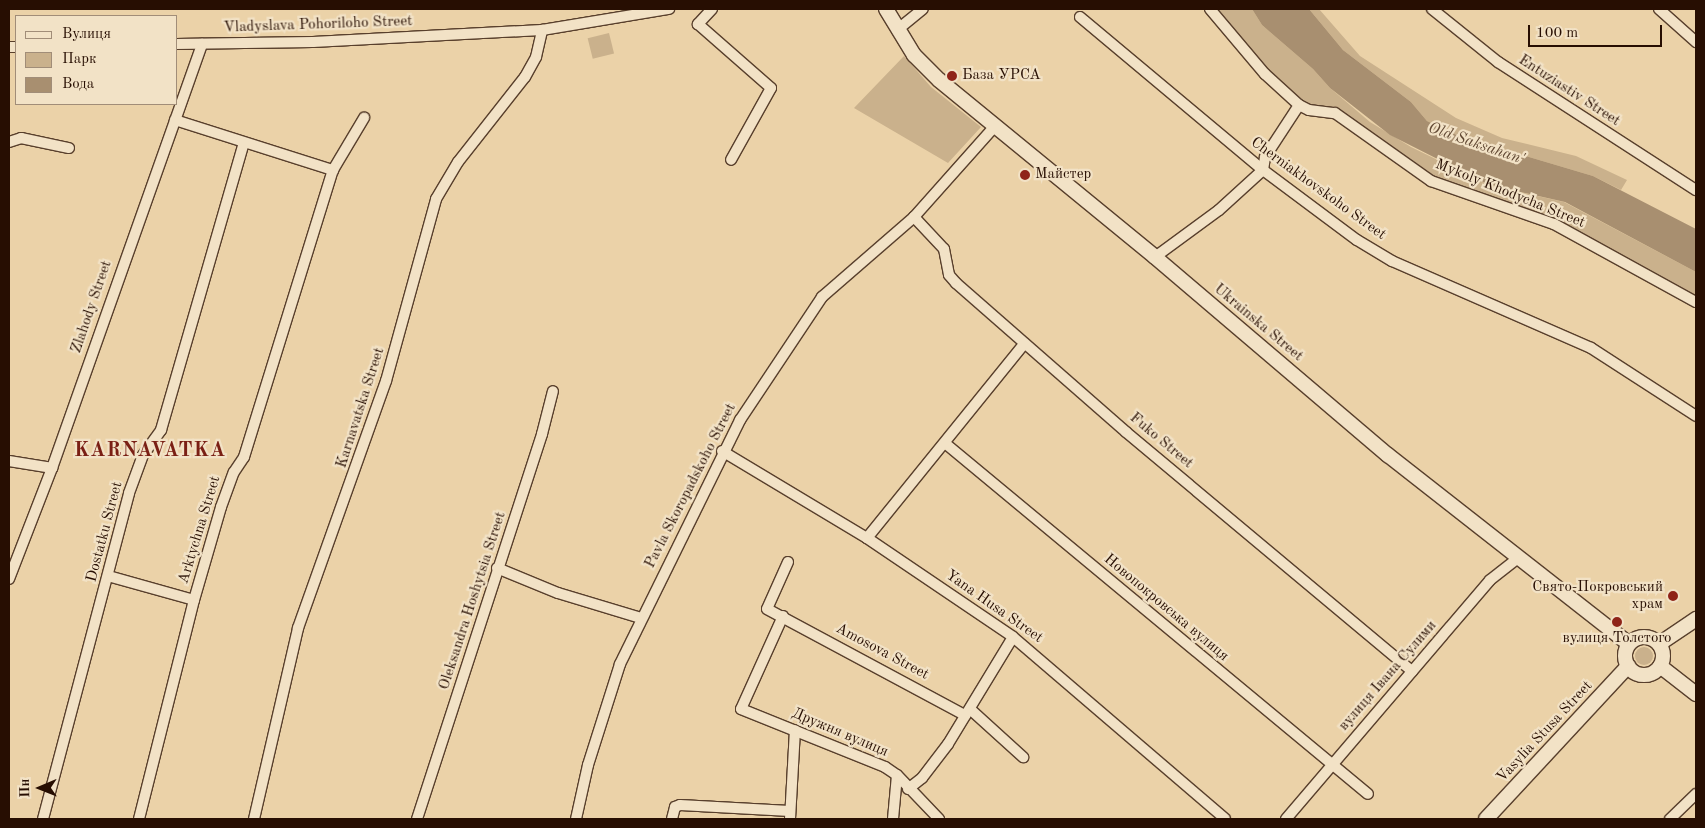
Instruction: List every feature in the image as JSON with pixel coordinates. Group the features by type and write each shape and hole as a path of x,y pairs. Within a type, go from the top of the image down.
{"street":[{"name":"Vladyslava Pohoriloho Street","path":"178,44 313,42 542,30 669,9"},
{"path":"712,9 698,24 771,88 731,160"},
{"name":"Ukrainska Street","path":"886,9 897,30 926,68 1155,257 1388,455 1629,644"},
{"path":"897,30 923,9"},
{"name":"Mykoly Khodycha Street","path":"1210,9 1265,74 1299,105 1309,110 1335,113 1431,181 1554,224 1696,302"},
{"name":"Entuziastiv Street","path":"1432,9 1498,62 1696,190"},
{"path":"1659,9 1696,42"},
{"name":"Cherniakhovskoho Street","path":"1080,17 1263,170 1357,240 1385,256 1592,348 1696,416"},
{"name":"Karnavatska Street","path":"254,819 298,628 386,381 436,199 458,162 525,77 536,57 542,30"},
{"name":"Zlahody Street","path":"9,579 52,468 202,44"},
{"path":"1155,257 1219,210 1263,170 1265,157 1299,105"},
{"name":"Arktychna Street","path":"138,819 194,600 221,507 234,472 247,449 333,170 364,118"},
{"path":"175,120 333,170"},
{"name":"Pavla Skoropadskoho Street","path":"576,819 588,765 614,682 641,618 722,451 822,297 914,217 995,126"},
{"path":"9,142 21,138 69,148"},
{"name":"Dostatku Street","path":"43,819 129,493 143,455 161,430 244,143"},
{"name":"Fuko Street","path":"914,217 944,249 952,280 1024,344 1412,671"},
{"path":"867,538 903,490 946,444 1024,344"},
{"name":"Oleksandra Hoshytsia Street","path":"418,819 497,568 542,434 553,391"},
{"name":"Новопокровська вулиця","path":"946,444 1368,794"},
{"name":"Yana Husa Street","path":"722,451 867,538 1013,637 1225,819"},
{"path":"9,461 52,468"},
{"name":"вулиця Івана Сулими","path":"1286,819 1490,580 1519,557"},
{"name":"Amosova Street","path":"788,562 767,609 968,712 1023,757"},
{"path":"497,568 558,593 641,618"},
{"path":"108,576 194,600"},
{"name":"Дружня вулиця","path":"783,616 741,709 884,766 897,775 908,789 939,819"},
{"path":"1659,644 1696,619"},
{"path":"908,789 922,778 968,712 1013,637"},
{"path":"1644,637 1659,644 1663,653 1660,666 1644,675 1628,666 1625,655 1629,644 1644,637"},
{"name":"Vasylia Stusa Street","path":"1486,819 1628,666"},
{"path":"1660,666 1696,694"},
{"path":"672,819 675,807 680,805 790,815 795,730"},
{"path":"893,819 897,775"},
{"path":"1670,819 1696,794"}],"green space":[{"path":"1210,9 1252,9 1262,25 1313,69 1330,88 1370,122 1411,147 1489,185 1564,202 1696,272 1696,302 1554,224 1431,181 1335,113 1299,105"},
{"path":"1309,9 1319,9 1360,56 1456,118 1502,138 1576,156 1627,180 1621,190 1593,176 1461,137 1427,121 1411,102 1343,50"},
{"path":"609,33 614,53 593,59 588,38"},
{"path":"904,56 931,87 981,127 948,163 854,108"},
{"path":"1640,647 1648,647 1653,652 1651,663 1640,665 1635,660 1635,652"}],"water":[{"name":"Old Saksahan'","path":"1252,9 1309,9 1343,50 1411,102 1427,121 1461,137 1593,176 1696,229 1696,272 1565,202 1489,185 1390,135 1330,88 1313,69 1262,25"}],"place":[{"name":"База УРСА","path":"952,76"},
{"name":"Майстер","path":"1025,175"},
{"name":"Свято-Покровський храм","path":"1673,596"},
{"name":"вулиця Толстого","path":"1617,622"}],"district":[{"name":"KARNAVATKA","path":"150,451"}]}
